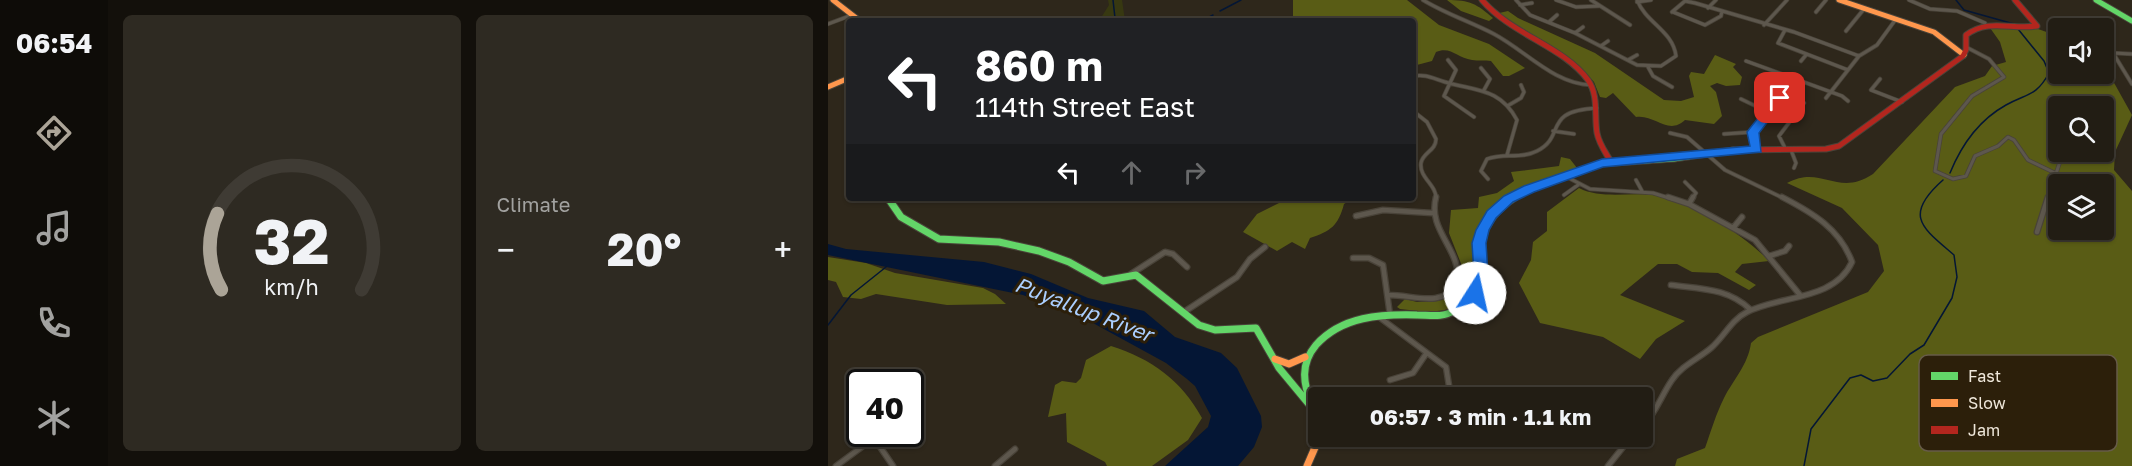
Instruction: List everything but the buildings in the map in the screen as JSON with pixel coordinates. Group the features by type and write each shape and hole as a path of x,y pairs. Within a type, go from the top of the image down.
{"street":[{"path":"834,0 856,18"},
{"path":"1423,0 1452,18 1498,36 1569,83 1592,85"},
{"path":"1482,0 1496,16 1572,65 1592,85 1598,98 1597,132 1611,162"},
{"path":"1516,0 1530,15 1575,33 1627,60 1648,67 1672,61 1676,56 1676,49 1664,33 1644,15 1637,1 1651,0"},
{"path":"1556,0 1576,7 1600,6"},
{"path":"1591,0 1630,25"},
{"path":"1708,8 1716,0"},
{"path":"1764,25 1787,0"},
{"path":"1816,12 1826,0"},
{"path":"1839,0 1937,33 1964,55"},
{"path":"1909,0 1932,9 1954,11 1985,23 2035,27 2036,23 2015,0"},
{"path":"2096,0 2132,21"},
{"path":"1722,11 1721,16 1705,25 1672,12 1685,1 1722,11 1764,25 1785,30 1859,56"},
{"path":"1520,5 1532,3"},
{"path":"1846,31 1864,9"},
{"path":"828,24 852,15"},
{"path":"1549,22 1557,15"},
{"path":"1826,98 1859,56 1874,48 1896,19"},
{"path":"1274,359 1289,364 1308,353 1338,325 1354,319 1441,316 1461,308 1479,285 1479,243 1492,215 1500,206 1520,193 1565,176 1611,162 1756,149 1789,150 1839,146 1964,55 1967,34 1977,25 1985,23"},
{"path":"1575,33 1583,27"},
{"path":"1785,30 1778,42 1848,70"},
{"path":"1601,46 1608,41"},
{"path":"1966,47 1990,61 2001,70 2004,77 1972,96 1941,134 1935,171 1953,179 1965,176 1977,155 1998,146 2008,137 2013,139 2028,160 2055,173"},
{"path":"2132,54 2113,53 2132,84"},
{"path":"1627,60 1637,55"},
{"path":"1801,61 1806,55"},
{"path":"1448,60 1456,70 1444,92 1445,98 1465,108 1474,117"},
{"path":"1746,61 1830,92 1848,101"},
{"path":"1648,67 1653,76 1672,87"},
{"path":"1481,68 1490,79 1484,90"},
{"path":"2125,72 2132,72"},
{"path":"1416,76 1425,74 1449,83 1484,90 1509,105 1517,120 1507,155"},
{"path":"828,87 846,79"},
{"path":"1880,79 1871,90 1902,102"},
{"path":"1509,105 1522,96 1524,92 1521,85"},
{"path":"1756,149 1753,132 1780,98 1778,92 1768,87"},
{"path":"1741,99 1768,112"},
{"path":"1794,168 1797,163 1779,136 1804,103"},
{"path":"1488,179 1481,171 1484,161 1494,156 1523,156 1538,151 1548,142 1558,119 1567,113 1598,108"},
{"path":"1389,296 1407,294 1432,300 1444,297 1454,290 1458,266 1432,213 1437,196 1428,183 1421,164 1423,158 1436,146 1437,139 1427,120 1416,113"},
{"path":"1553,131 1574,134"},
{"path":"1724,134 1753,132"},
{"path":"1653,416 1658,411 1671,381 1680,370 1711,348 1726,327 1751,310 1841,281 1851,269 1851,255 1842,240 1811,213 1724,170 1699,144 1670,133"},
{"path":"2037,232 2059,162"},
{"path":"1565,176 1578,185 1605,191 1642,191 1663,194 1689,204 1755,240 1800,295"},
{"path":"1636,180 1642,191"},
{"path":"1685,182 1696,193 1689,204"},
{"path":"1564,195 1578,185"},
{"path":"890,201 901,217 943,240 993,241 1039,251 1069,262 1103,281 1131,274 1165,252 1173,254 1187,267"},
{"path":"1356,216 1383,210 1432,213"},
{"path":"1733,228 1742,217"},
{"path":"1769,256 1785,251 1789,246"},
{"path":"1184,312 1236,277 1250,259 1265,247"},
{"path":"1353,258 1369,258 1383,266 1390,316"},
{"path":"1131,274 1144,279 1197,323 1215,331 1246,326 1256,328 1293,386 1308,401"},
{"path":"1671,285 1731,293 1751,310"},
{"path":"1379,317 1448,371 1450,387"},
{"path":"1308,353 1303,363 1302,375 1308,393"},
{"path":"1389,380 1413,373 1426,354"},
{"path":"836,466 874,438 893,466"},
{"path":"1307,466 1315,447"},
{"path":"1608,466 1623,447"},
{"path":"995,466 1016,449"}],"shaded area":[{"path":"1108,0 1122,0 1125,18 1101,18 1109,5"},
{"path":"1293,0 1407,0 1439,25 1489,44 1525,68 1509,76 1503,76 1491,61 1467,59 1446,50 1436,52 1432,61 1416,65 1416,18 1293,18"},
{"path":"1447,0 1473,4 1493,18 1489,21 1461,11"},
{"path":"1508,11 1518,18 1595,53 1664,100 1681,101 1694,97 1689,76 1691,72 1704,74 1715,55 1736,64 1733,67 1742,77 1740,85 1726,86 1717,83 1710,86 1716,92 1722,116 1714,124 1685,120 1673,126 1649,118 1636,117 1613,93 1606,98 1600,97 1594,82 1586,73 1495,14"},
{"path":"1988,25 2038,29 2048,32 2048,84 2114,83 2132,115 2115,152 2114,170 2132,191 2132,466 1675,466 1677,459 1705,448 1721,404 1744,365 1751,343 1758,337 1868,292 1884,271 1878,245 1842,208 1787,183 1799,178 1810,177 1849,183 1873,174 1955,87 1985,76 1992,66 2006,62 2000,42"},
{"path":"1561,157 1570,159 1577,168 1515,192 1494,207 1485,217 1476,238 1476,275 1474,289 1468,299 1459,305 1437,311 1397,307 1405,299 1417,302 1438,301 1453,294 1459,285 1462,266 1449,233 1451,210 1478,208 1479,197 1497,193 1514,181 1511,172 1559,166"},
{"path":"1579,188 1598,194 1648,195 1672,199 1718,221 1747,241 1769,261 1742,264 1735,272 1756,285 1749,290 1718,273 1692,272 1677,264 1658,264 1620,295 1685,321 1656,339 1640,359 1603,337 1540,323 1519,283 1531,260 1533,242 1547,231 1547,212"},
{"path":"1283,201 1349,201 1344,204 1333,227 1310,238 1305,249 1292,242 1277,251 1243,232 1257,214"},
{"path":"828,257 866,263 895,273 983,288 995,294 1006,304 947,305 876,294 861,299 843,297 836,282 828,280"},
{"path":"1111,346 1140,357 1164,373 1185,393 1202,418 1188,440 1152,466 1107,466 1105,462 1067,442 1066,413 1048,417 1055,385 1062,381 1076,383 1081,378 1086,360"}],"water":[{"name":"Puyallup River","path":"828,244 846,249 984,262 1031,274 1088,298 1144,311 1175,337 1221,353 1237,368 1261,416 1262,427 1254,447 1238,466 1165,466 1208,427 1211,416 1195,386 1166,363 1093,323 1023,295 828,255"}],"waterway":[{"path":"1113,0 1115,18"},
{"path":"1220,11 1241,0"},
{"path":"1956,0 1964,10 2014,24"},
{"path":"1208,18 1213,15"},
{"path":"1950,173 1965,144 1979,126 1996,111 2035,91 2049,73 2044,61 2018,29"},
{"path":"1804,466 1811,429 1850,378 1861,375 1873,381 1887,378 1910,354 1924,345 1952,298 1957,277 1954,255 1926,229 1921,221 1920,212 1930,192 1943,180"},
{"path":"828,325 851,295 886,267"}],"traffic: fast":[{"path":"2096,0 2132,21"},
{"path":"1308,394 1304,380 1307,357 1318,343 1340,327 1378,316 1442,315 1454,311 1466,302 1477,283 1481,238 1485,226 1493,214 1506,202 1523,192 1582,168 1600,164 1622,160 1674,159 1733,150"},
{"path":"890,201 901,217 939,239 999,242 1039,251 1069,262 1103,281 1136,275 1199,325 1215,330 1256,328 1279,368 1308,403"}],"traffic: slow":[{"path":"833,0 856,18"},
{"path":"1839,0 1934,32 1964,55"},
{"path":"828,87 846,79"},
{"path":"1275,359 1289,364 1305,357"},
{"path":"1307,466 1315,447"}],"traffic: jam":[{"path":"1482,0 1505,23 1573,65 1590,82 1595,96 1598,137 1611,162"},
{"path":"1733,150 1826,149 1839,146 1963,56 1966,50 1966,35 1975,28 1992,24 2017,27 2037,26 2015,0"}],"route":[{"path":"1475,293 1481,275 1479,243 1483,230 1487,220 1509,199 1529,189 1602,163 1681,158 1756,149 1753,132 1780,98"}]}
